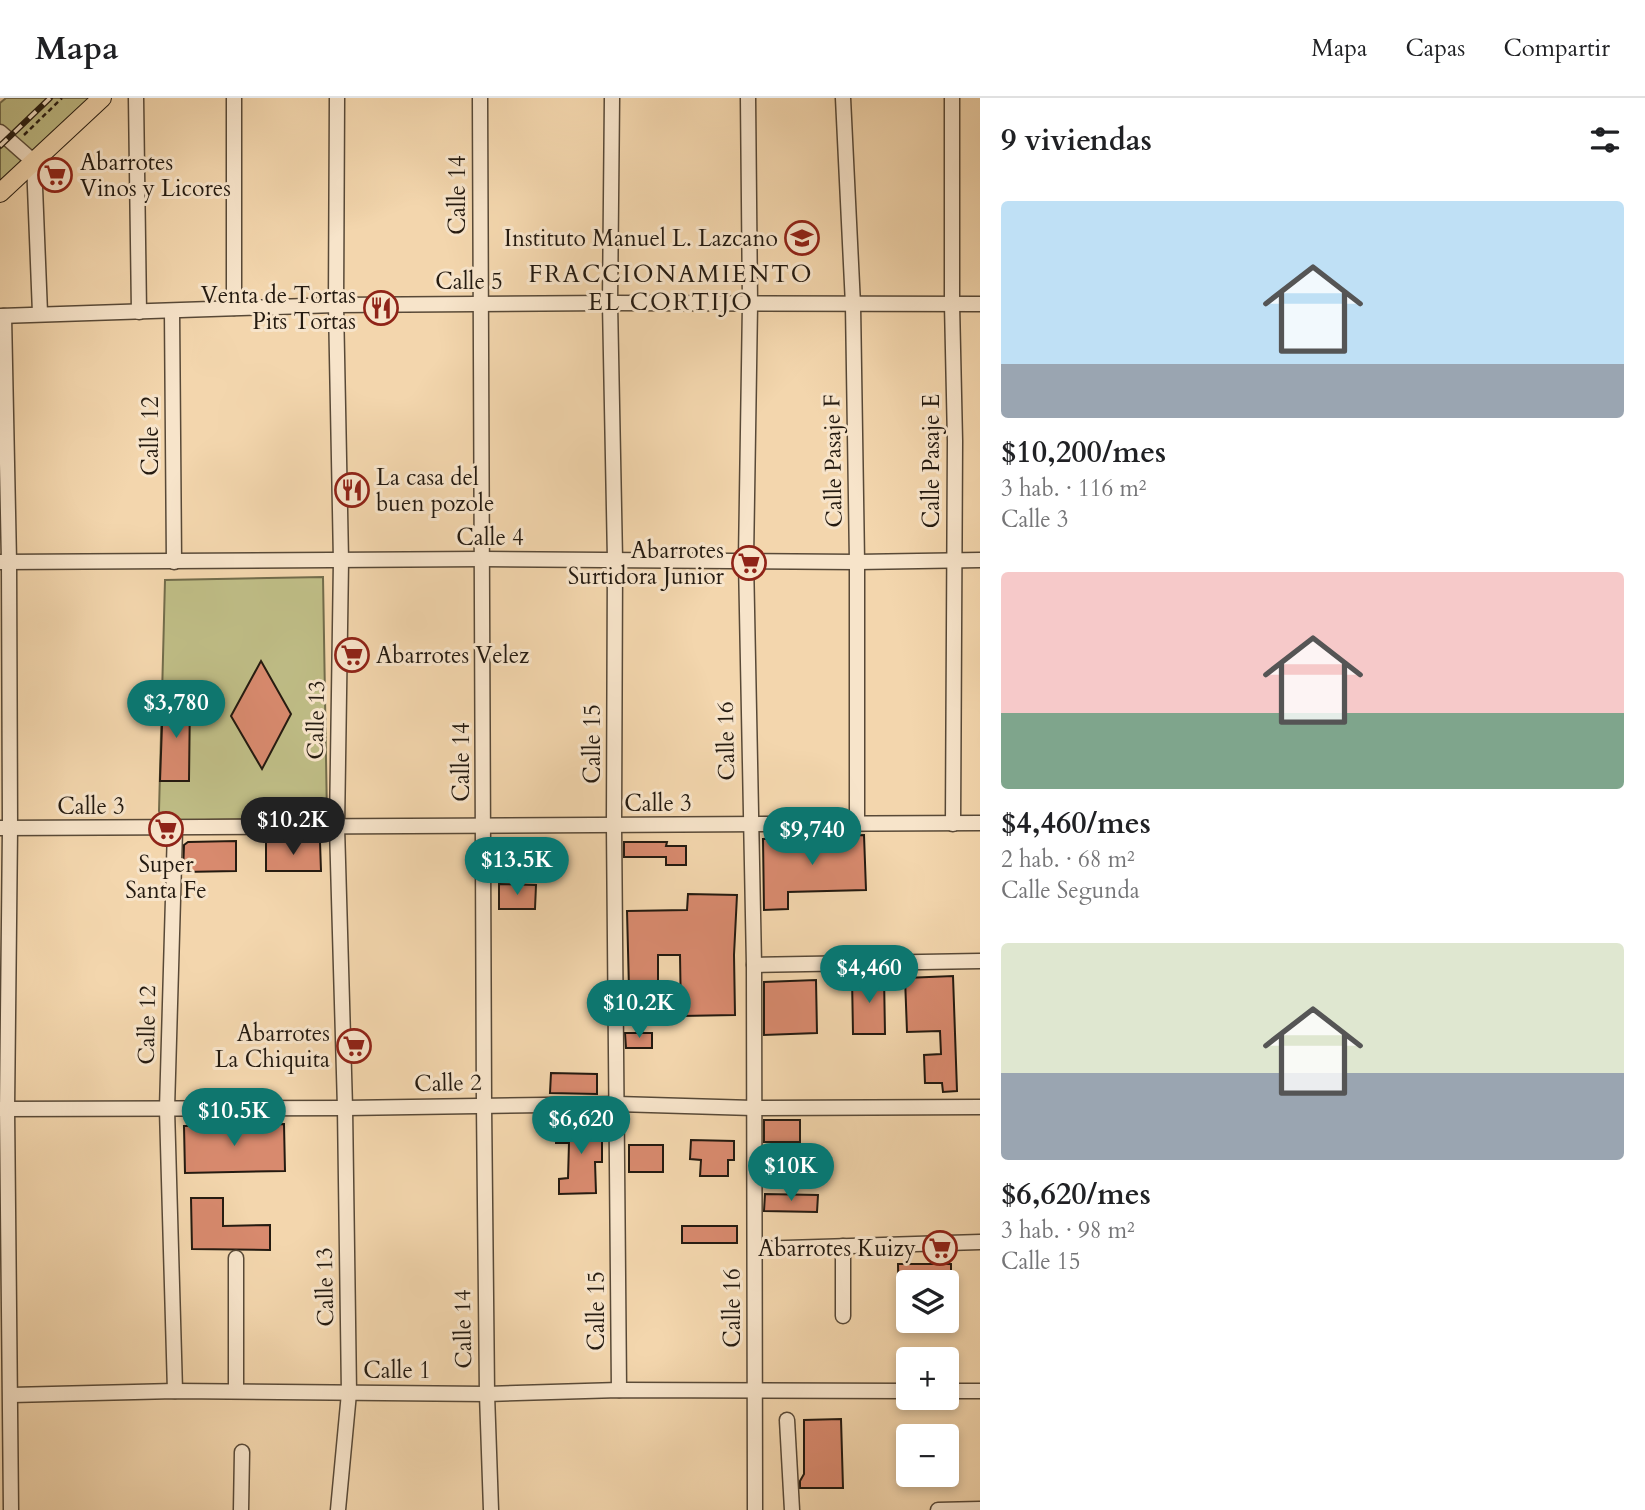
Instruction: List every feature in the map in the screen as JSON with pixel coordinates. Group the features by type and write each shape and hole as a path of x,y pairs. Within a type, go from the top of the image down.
{"main road":[{"path":"0,193 102,98"}],"street":[{"path":"136,98 139,312"},
{"path":"234,98 234,309"},
{"name":"Calle 13","path":"337,98 336,305 341,561 337,827 349,1393 338,1510"},
{"name":"Calle 14","path":"480,98 484,1105 491,1510"},
{"name":"Calle 15","path":"612,98 610,303 615,560 614,826 619,1390"},
{"name":"Calle 16","path":"748,98 750,303 746,560 754,965 755,1510"},
{"name":"Calle Pasaje F","path":"843,98 853,305 857,824"},
{"name":"Calle Pasaje E","path":"952,98 955,442 953,824"},
{"path":"0,132 34,162 40,313"},
{"name":"Calle 5","path":"2,316 336,305 980,304"},
{"name":"Calle 12","path":"173,311 174,562"},
{"path":"2,316 5,828 3,1109 5,1316 11,1395 4,1416 11,1510"},
{"name":"Calle 4","path":"4,562 980,560"},
{"name":"Calle 3","path":"5,828 980,823"},
{"name":"Calle 12","path":"175,829 167,1109 175,1391"},
{"path":"754,965 980,961"},
{"name":"Calle 2","path":"3,1109 617,1104 753,1108 980,1107"},
{"path":"755,1249 980,1242"},
{"path":"843,1246 843,1315"},
{"path":"236,1258 236,1390"},
{"name":"Calle 1","path":"11,1395 236,1390 487,1394 619,1390 896,1391"},
{"path":"959,1391 980,1391"},
{"path":"787,1420 792,1510"},
{"path":"241,1510 242,1452"},
{"path":"937,1510 980,1509"}],"path":[{"path":"17,142 62,98"}],"shaded area":[{"path":"6,98 95,98 33,156 0,125 0,103"},
{"path":"0,137 26,162 0,186"},
{"path":"323,577 327,817 163,821 159,811 165,580"}],"building":[{"path":"261,661 291,714 262,769 231,716"},
{"path":"190,697 189,781 160,781 163,698"},
{"path":"864,835 866,890 788,892 788,909 764,910 763,839"},
{"path":"236,841 236,871 183,872 184,845 188,842"},
{"path":"555,841 556,879 538,880 537,842"},
{"path":"266,842 320,842 321,871 266,871"},
{"path":"624,842 667,842 666,846 686,846 686,865 666,865 666,857 624,857"},
{"path":"499,884 536,885 535,909 499,909"},
{"path":"688,894 737,895 735,1015 681,1016 680,955 658,955 658,989 629,989 627,911 687,910"},
{"path":"884,976 885,1034 853,1034 852,977"},
{"path":"953,976 957,1091 943,1092 942,1083 925,1083 924,1055 941,1054 940,1031 907,1032 905,978"},
{"path":"816,980 817,1033 764,1035 764,982"},
{"path":"625,1033 652,1033 652,1048 626,1048"},
{"path":"551,1073 597,1074 597,1094 550,1093"},
{"path":"764,1120 800,1120 800,1142 764,1142"},
{"path":"284,1124 285,1171 185,1173 184,1126"},
{"path":"556,1124 602,1124 602,1162 595,1162 596,1193 559,1194 559,1179 568,1178 569,1143 556,1143"},
{"path":"691,1140 734,1141 734,1160 728,1160 728,1176 700,1176 701,1160 690,1159"},
{"path":"629,1145 663,1145 663,1172 629,1172"},
{"path":"765,1194 818,1195 817,1212 764,1211"},
{"path":"191,1198 223,1198 223,1226 270,1225 270,1250 192,1249"},
{"path":"682,1226 737,1226 737,1243 682,1243"},
{"path":"898,1264 951,1264 951,1270 898,1270"},
{"path":"841,1419 843,1488 800,1488 804,1474 804,1420"}],"railway":[{"path":"0,146 50,98"}],"place":[{"name":"Abarrotes Vinos y Licores","path":"55,175"},
{"name":"Instituto Manuel L. Lazcano","path":"802,238"},
{"name":"Venta de Tortas Pits Tortas","path":"381,308"},
{"name":"La casa del buen pozole","path":"352,490"},
{"name":"Abarrotes Surtidora Junior","path":"749,563"},
{"name":"Abarrotes Velez","path":"352,655"},
{"name":"Super Santa Fe","path":"166,829"},
{"name":"Abarrotes La Chiquita","path":"354,1046"},
{"name":"Abarrotes Kuizy","path":"940,1248"}],"district":[{"name":"FRACCIONAMIENTO EL CORTIJO","path":"671,288"}]}
